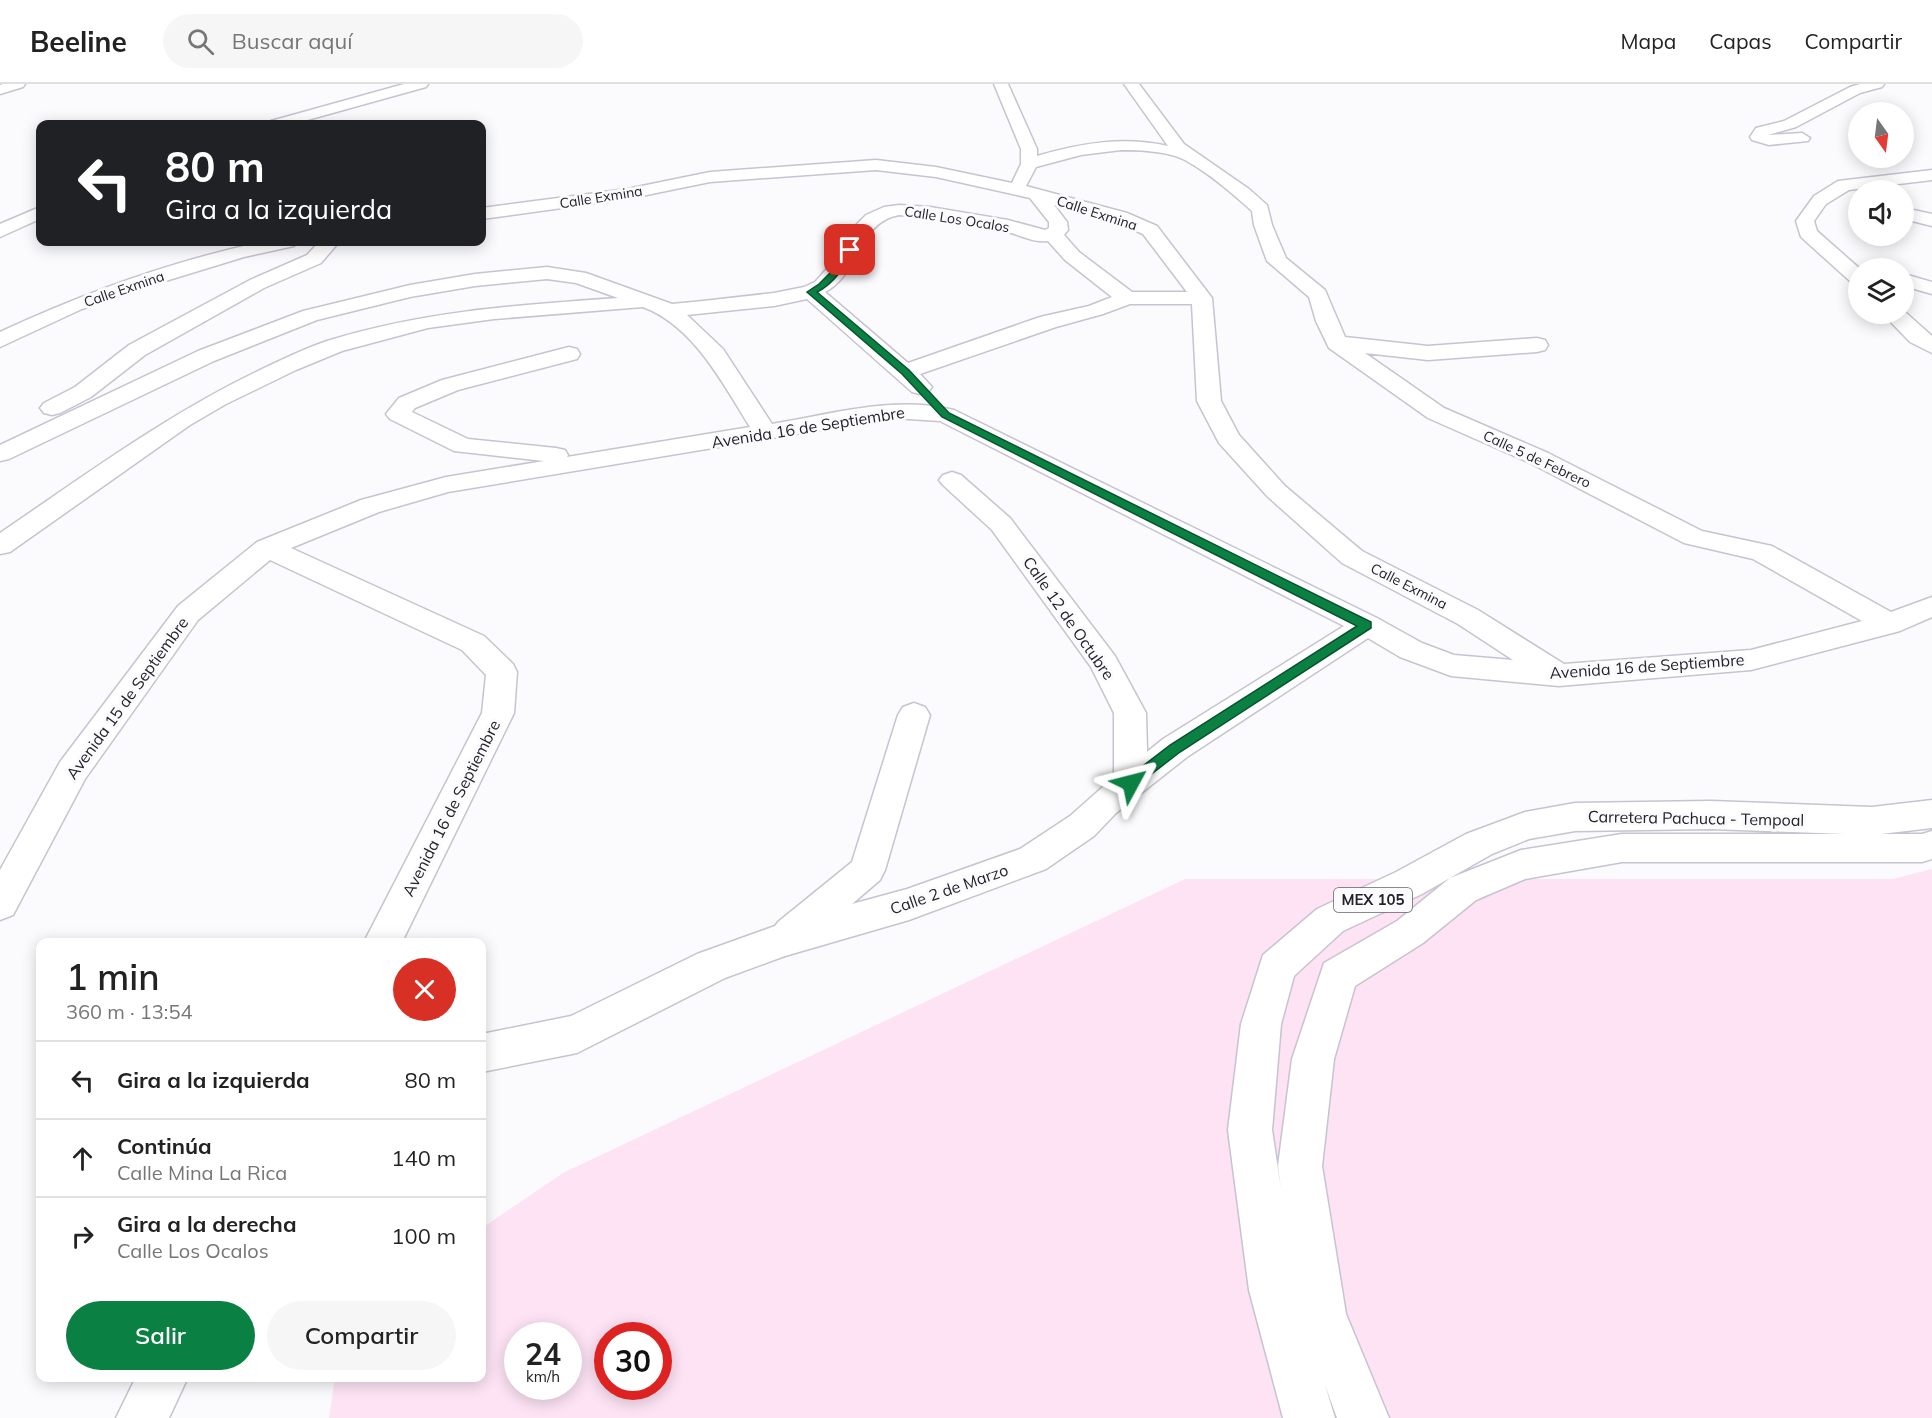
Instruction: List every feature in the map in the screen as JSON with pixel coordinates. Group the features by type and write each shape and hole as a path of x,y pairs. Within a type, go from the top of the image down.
{"street":[{"path":"0,90 18,84"},
{"path":"291,120 421,84"},
{"path":"1000,84 1029,149 1027,192 1058,222 1059,230 1053,235 1072,256 1127,298"},
{"path":"1131,84 1178,148 1243,193 1261,209 1263,225 1277,261 1318,294 1337,343 1428,353 1536,345"},
{"path":"1802,138 1769,140 1758,137 1762,131 1790,123 1855,90 1877,84"},
{"path":"1029,164 1064,152 1101,147 1137,145 1187,155"},
{"name":"Calle Exmina","path":"486,213 627,194 710,177 752,176 876,165 936,172 1027,192 1120,217 1150,230 1202,298 1209,401 1228,438 1276,491 1352,557 1468,616 1560,675"},
{"path":"1848,266 1808,233 1805,221 1820,200 1844,185 1932,176"},
{"path":"1820,200 1848,205"},
{"name":"Calle Los Ocalos","path":"670,310 781,298 812,292 822,286 841,266 869,220 881,213 897,210 925,211 1011,227 1039,236 1053,235"},
{"path":"0,231 36,214"},
{"path":"1914,217 1932,220"},
{"name":"Calle Exmina","path":"0,340 75,305 240,252 268,246"},
{"path":"9,449 11,435 38,416 83,392 137,350 258,284 314,259 325,246"},
{"path":"9,449 241,340 310,315 410,291 475,280 547,273 579,277 670,310 715,354 766,433"},
{"path":"1914,283 1932,288"},
{"path":"812,292 905,372 946,415"},
{"path":"905,372 1048,322 1096,310 1127,298 1202,298"},
{"path":"0,546 191,414 288,365 334,346 427,322 494,313 647,302"},
{"path":"1904,324 1932,346"},
{"name":"Calle 5 de Febrero","path":"1337,343 1437,413 1539,458 1694,537 1762,552 1890,624"},
{"path":"569,354 450,385 407,403 398,414 463,446 599,460"},
{"name":"Avenida 16 de Septiembre","path":"267,548 370,506 446,485 892,411 919,411 946,415 1367,625 1411,650 1451,665 1560,675 1751,660 1890,624 1932,606"},
{"name":"Calle 12 de Octubre","path":"952,480 1001,524 1104,663 1130,712 1131,783"},
{"name":"Avenida 16 de Septiembre","path":"267,548 473,643 502,672 498,713 385,938"},
{"name":"Avenida 15 de Septiembre","path":"0,904 72,771 188,613 267,548"},
{"name":"Calle 2 de Marzo","path":"486,1052 577,1034 711,966 783,940 909,904 1033,859 1082,826 1175,748 1367,625"},
{"path":"783,940 867,870 914,715"},
{"name":"Carretera Pachuca - Tempoal","path":"1309,1418 1273,1290 1250,1130 1261,1024 1277,967 1330,920 1409,883 1479,844 1526,826 1575,817 1711,815 1872,821 1932,814"},
{"name":"Carretera Pachuca - Tempoal","path":"1363,1418 1322,1314 1300,1166 1313,1059 1338,975 1410,932 1463,889 1521,865 1622,848 1900,848 1932,845"},
{"path":"142,1418 160,1382"}],"shaded area":[{"path":"1932,869 1932,1418 329,1418 334,1382 486,1382 486,1225 563,1173 1185,879 1893,879"}],"route":[{"path":"850,250 841,266 822,286 812,292 905,372 946,415 1367,625 1175,748 1131,783"}]}
